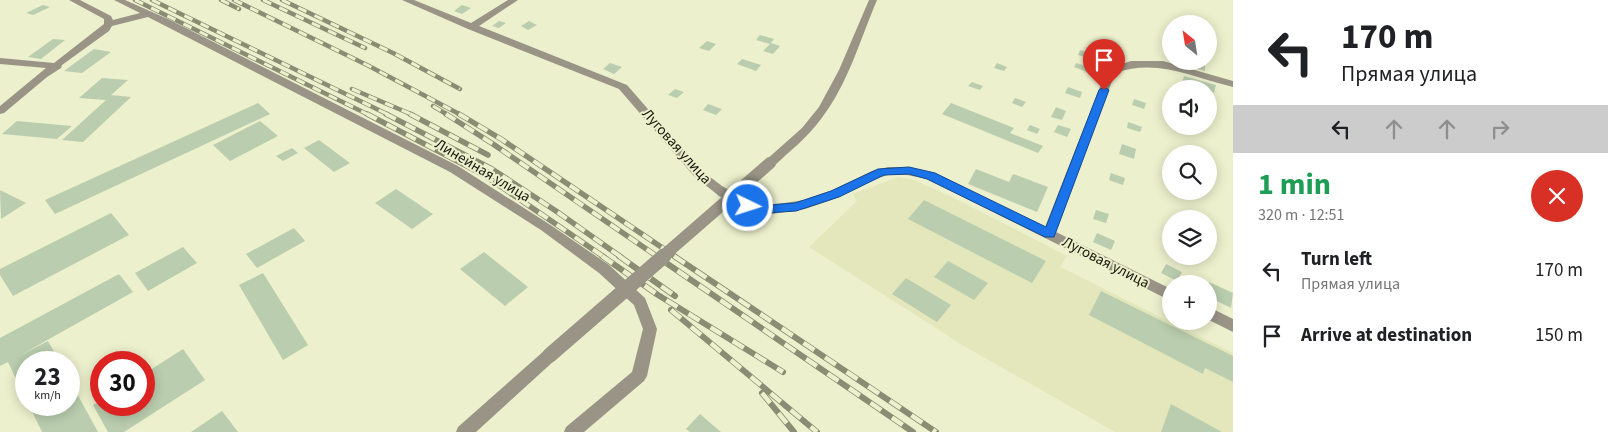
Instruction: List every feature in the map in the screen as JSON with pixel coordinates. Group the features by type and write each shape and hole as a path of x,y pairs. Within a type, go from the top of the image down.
{"street":[{"path":"73,0 103,14 108,18 109,24"},
{"name":"Луговая улица","path":"406,0 623,87 689,164 710,184 748,206 767,209 796,207 835,194 882,172 909,170 931,176 1162,290"},
{"path":"471,27 514,0"},
{"path":"464,432 804,133 824,108 844,69 873,0"},
{"path":"0,111 43,75 58,66 106,29 123,12 122,2"},
{"name":"Линейная улица","path":"122,2 454,169 545,227 604,268 640,302 650,329 639,376 572,432"},
{"path":"109,24 149,14"},
{"path":"0,61 58,66"},
{"path":"1050,234 1111,71 1131,64 1163,64 1233,84"},
{"path":"1217,318 1233,326"}],"shaded area":[{"path":"898,177 914,180 952,197 1067,256 1060,267 1162,318 1162,330 1187,330 1233,353 1233,432 1115,432 964,346 809,247 857,201 853,194"}],"building":[{"path":"43,5 50,7 33,15 26,13"},
{"path":"462,5 471,8 462,14 454,11"},
{"path":"499,21 506,23 499,28 492,26"},
{"path":"529,21 537,25 528,30 521,26"},
{"path":"760,35 774,39 770,44 756,40"},
{"path":"53,39 65,40 41,59 28,57"},
{"path":"707,41 716,44 709,51 699,48"},
{"path":"771,43 780,46 773,54 763,51"},
{"path":"94,49 111,52 82,73 64,71"},
{"path":"1080,50 1096,55 1094,60 1078,55"},
{"path":"742,59 761,65 756,71 737,64"},
{"path":"610,63 622,67 614,74 603,69"},
{"path":"997,63 1007,67 1004,71 994,68"},
{"path":"1076,63 1089,67 1087,72 1074,67"},
{"path":"1184,76 1198,80 1183,80"},
{"path":"102,78 128,80 111,95 131,97 83,142 62,140 106,100 79,98"},
{"path":"972,82 983,86 980,90 968,86"},
{"path":"1068,87 1082,92 1080,98 1065,93"},
{"path":"675,89 684,92 677,98 668,95"},
{"path":"1015,98 1026,102 1022,107 1012,103"},
{"path":"1134,99 1146,103 1144,109 1132,105"},
{"path":"258,103 270,114 55,214 45,200"},
{"path":"951,103 1014,128 1010,133 1043,146 1038,153 942,114"},
{"path":"708,104 722,109 716,115 703,110"},
{"path":"1056,107 1066,111 1062,120 1051,117"},
{"path":"17,121 72,126 57,139 2,134"},
{"path":"260,121 278,136 230,161 213,145"},
{"path":"1128,122 1142,127 1140,132 1127,128"},
{"path":"1030,125 1040,129 1037,134 1027,130"},
{"path":"1058,125 1071,129 1067,137 1054,132"},
{"path":"319,140 350,163 334,172 304,148"},
{"path":"1122,144 1136,149 1134,159 1119,154"},
{"path":"292,148 298,153 283,161 276,156"},
{"path":"976,169 1009,182 1013,174 1048,187 1037,212 968,184"},
{"path":"1111,173 1125,178 1123,185 1109,180"},
{"path":"396,189 433,214 412,229 375,203"},
{"path":"0,190 26,203 1,219"},
{"path":"924,200 1046,261 1032,283 908,219"},
{"path":"1096,210 1109,214 1106,223 1093,219"},
{"path":"111,213 129,235 13,296 0,275 0,269"},
{"path":"294,228 305,241 257,268 246,254"},
{"path":"1097,233 1115,241 1111,250 1093,242"},
{"path":"183,247 197,263 148,291 135,273"},
{"path":"484,252 528,287 505,306 460,269"},
{"path":"948,261 988,283 974,300 934,277"},
{"path":"1165,265 1182,272 1180,275 1165,275 1161,273"},
{"path":"263,273 308,345 283,360 239,285"},
{"path":"119,274 133,292 28,351 15,351 15,377 8,362 0,366 0,338"},
{"path":"906,278 951,305 937,322 892,294"},
{"path":"1217,286 1233,293 1231,308 1217,301"},
{"path":"1101,291 1162,321 1162,330 1180,330 1233,356 1233,382 1205,368 1203,374 1089,315"},
{"path":"48,341 54,351 29,351"},
{"path":"183,349 205,380 155,412 155,367"},
{"path":"80,399 98,432 42,432 34,416 80,416"},
{"path":"1171,404 1222,432 1161,432"},
{"path":"222,411 238,432 191,432"},
{"path":"700,414 721,432 690,432 686,429"},
{"path":"99,416 149,416 124,432 108,432"}],"railway":[{"path":"135,0 368,114"},
{"path":"152,0 389,115"},
{"path":"221,0 239,9"},
{"path":"234,0 369,66 461,115"},
{"path":"263,0 365,48"},
{"path":"282,0 393,53 460,89"},
{"path":"352,89 413,115"},
{"path":"433,106 448,115"},
{"path":"368,114 484,175 604,257"},
{"path":"386,114 492,169 621,257"},
{"path":"410,114 488,155"},
{"path":"446,114 658,257"},
{"path":"459,114 501,139 676,257"},
{"path":"602,256 658,295 783,372"},
{"path":"619,256 675,296"},
{"path":"656,256 913,432"},
{"path":"674,256 936,432"},
{"path":"671,310 817,432"},
{"path":"762,393 794,432"}],"route":[{"path":"748,206 767,209 796,207 835,194 882,172 909,170 931,176 1050,234 1104,90"}]}
